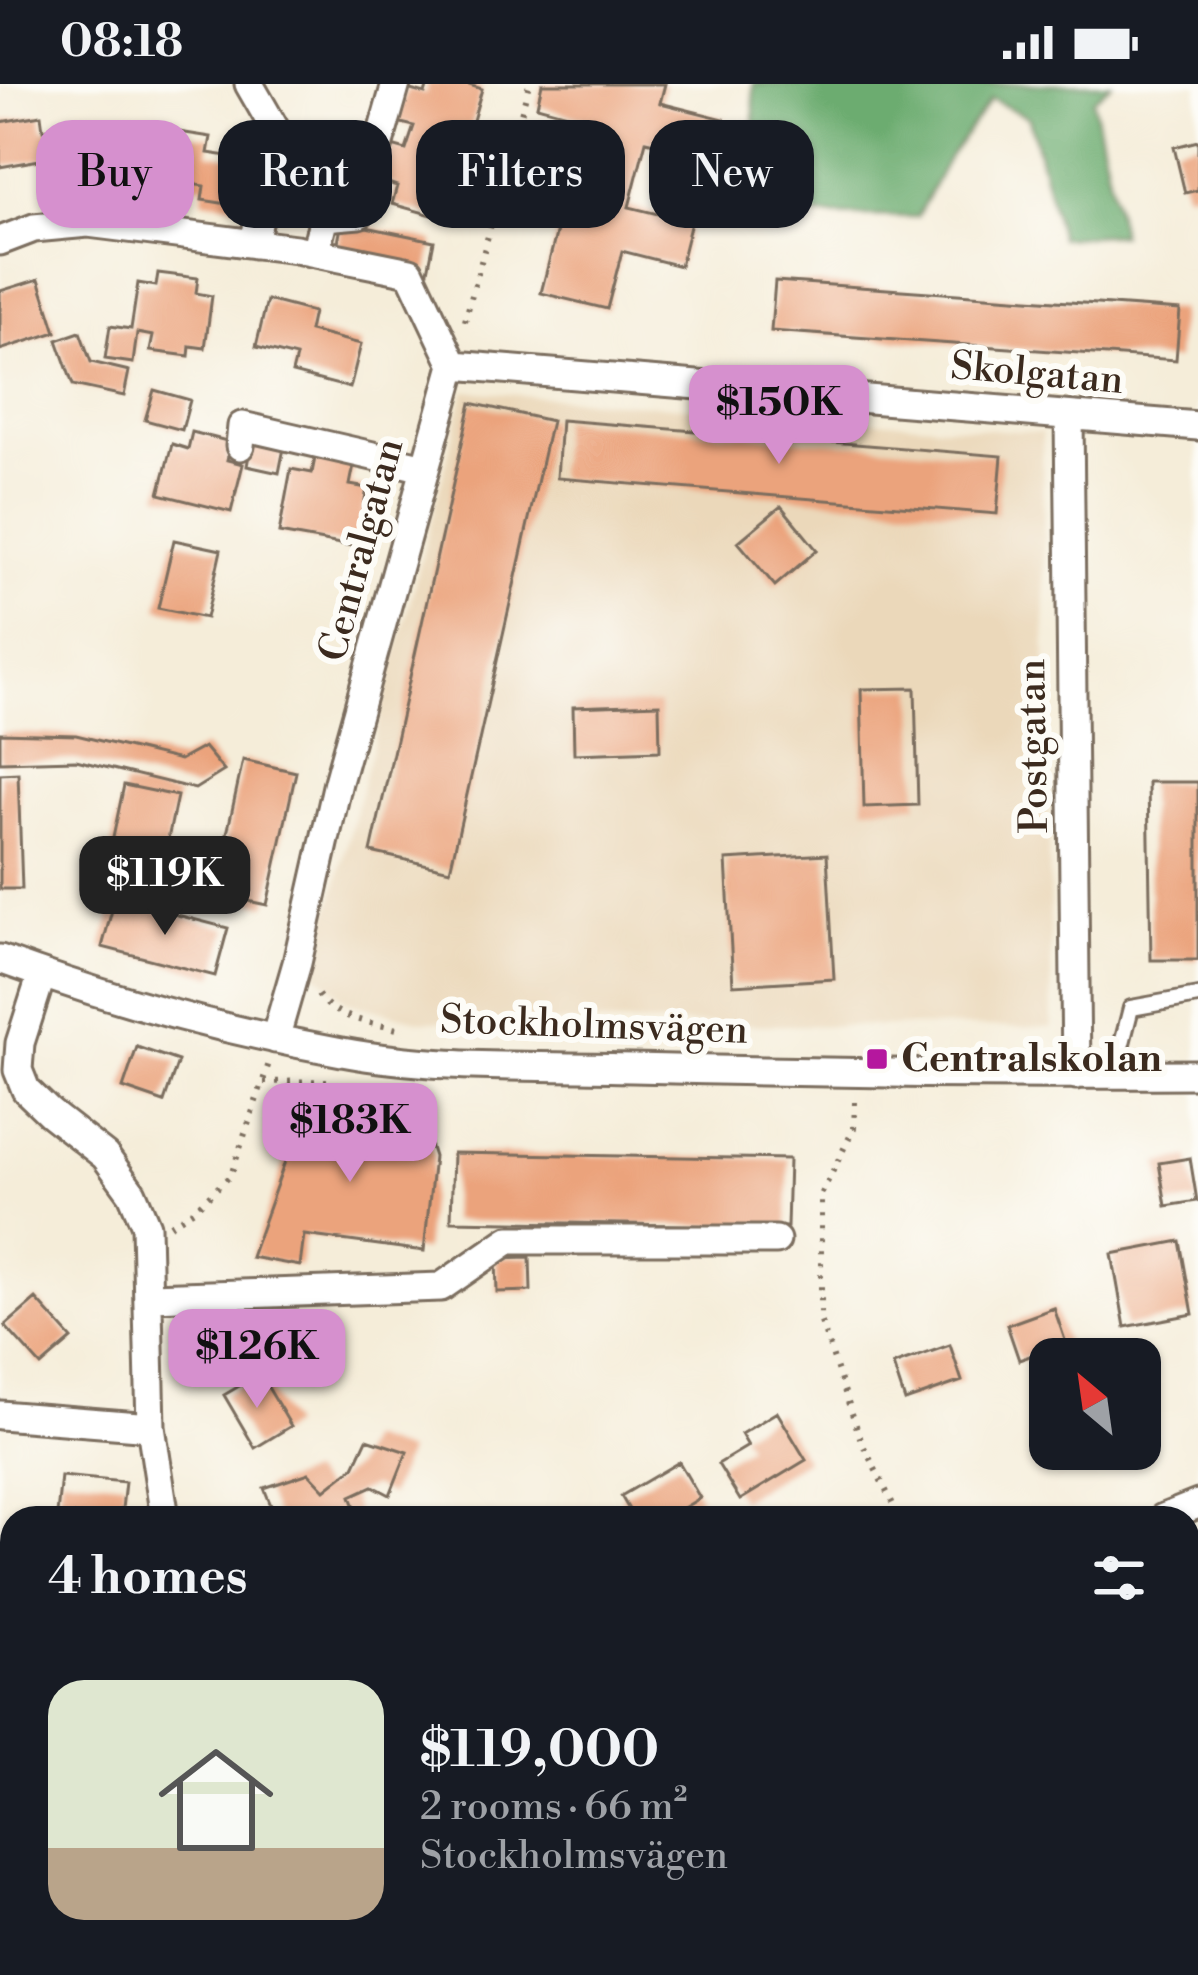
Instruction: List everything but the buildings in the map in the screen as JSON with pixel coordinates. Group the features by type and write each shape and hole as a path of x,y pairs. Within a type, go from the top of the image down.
{"street":[{"path":"249,84 276,131 254,244"},
{"path":"315,253 324,218 359,214 396,84"},
{"path":"0,241 34,228 88,223 315,253 410,272 454,365"},
{"name":"Skolgatan","path":"454,365 1198,426"},
{"name":"Centralgatan","path":"275,1039 338,782 454,365"},
{"name":"Postgatan","path":"1069,416 1076,1075"},
{"path":"240,446 242,426 425,468"},
{"name":"Stockholmsvägen","path":"0,959 125,1003 368,1056 856,1074 1198,1074"},
{"path":"42,974 10,1046 26,1090 106,1156 132,1193 146,1226 151,1426 163,1506"},
{"path":"151,1297 441,1286 509,1240 776,1240"},
{"path":"0,1414 151,1426"}],"lane":[{"path":"1114,1074 1132,1008 1198,996"}],"path":[{"path":"454,365 529,84"},
{"path":"297,963 323,1003 346,1017 406,1031"},
{"path":"856,1074 854,1128 821,1195 821,1322 862,1443 895,1506"},
{"path":"147,1239 194,1210 231,1175 264,1082"}],"shaded area":[{"path":"465,391 1042,433 1052,1028 421,1021 348,1002 314,971"}],"green space":[{"path":"753,84 1111,84 1093,100 1121,234 1060,238 1029,118 991,99 947,160 917,217 814,215 814,120 754,120"}],"place":[{"name":"Centralskolan","path":"877,1059"}]}
